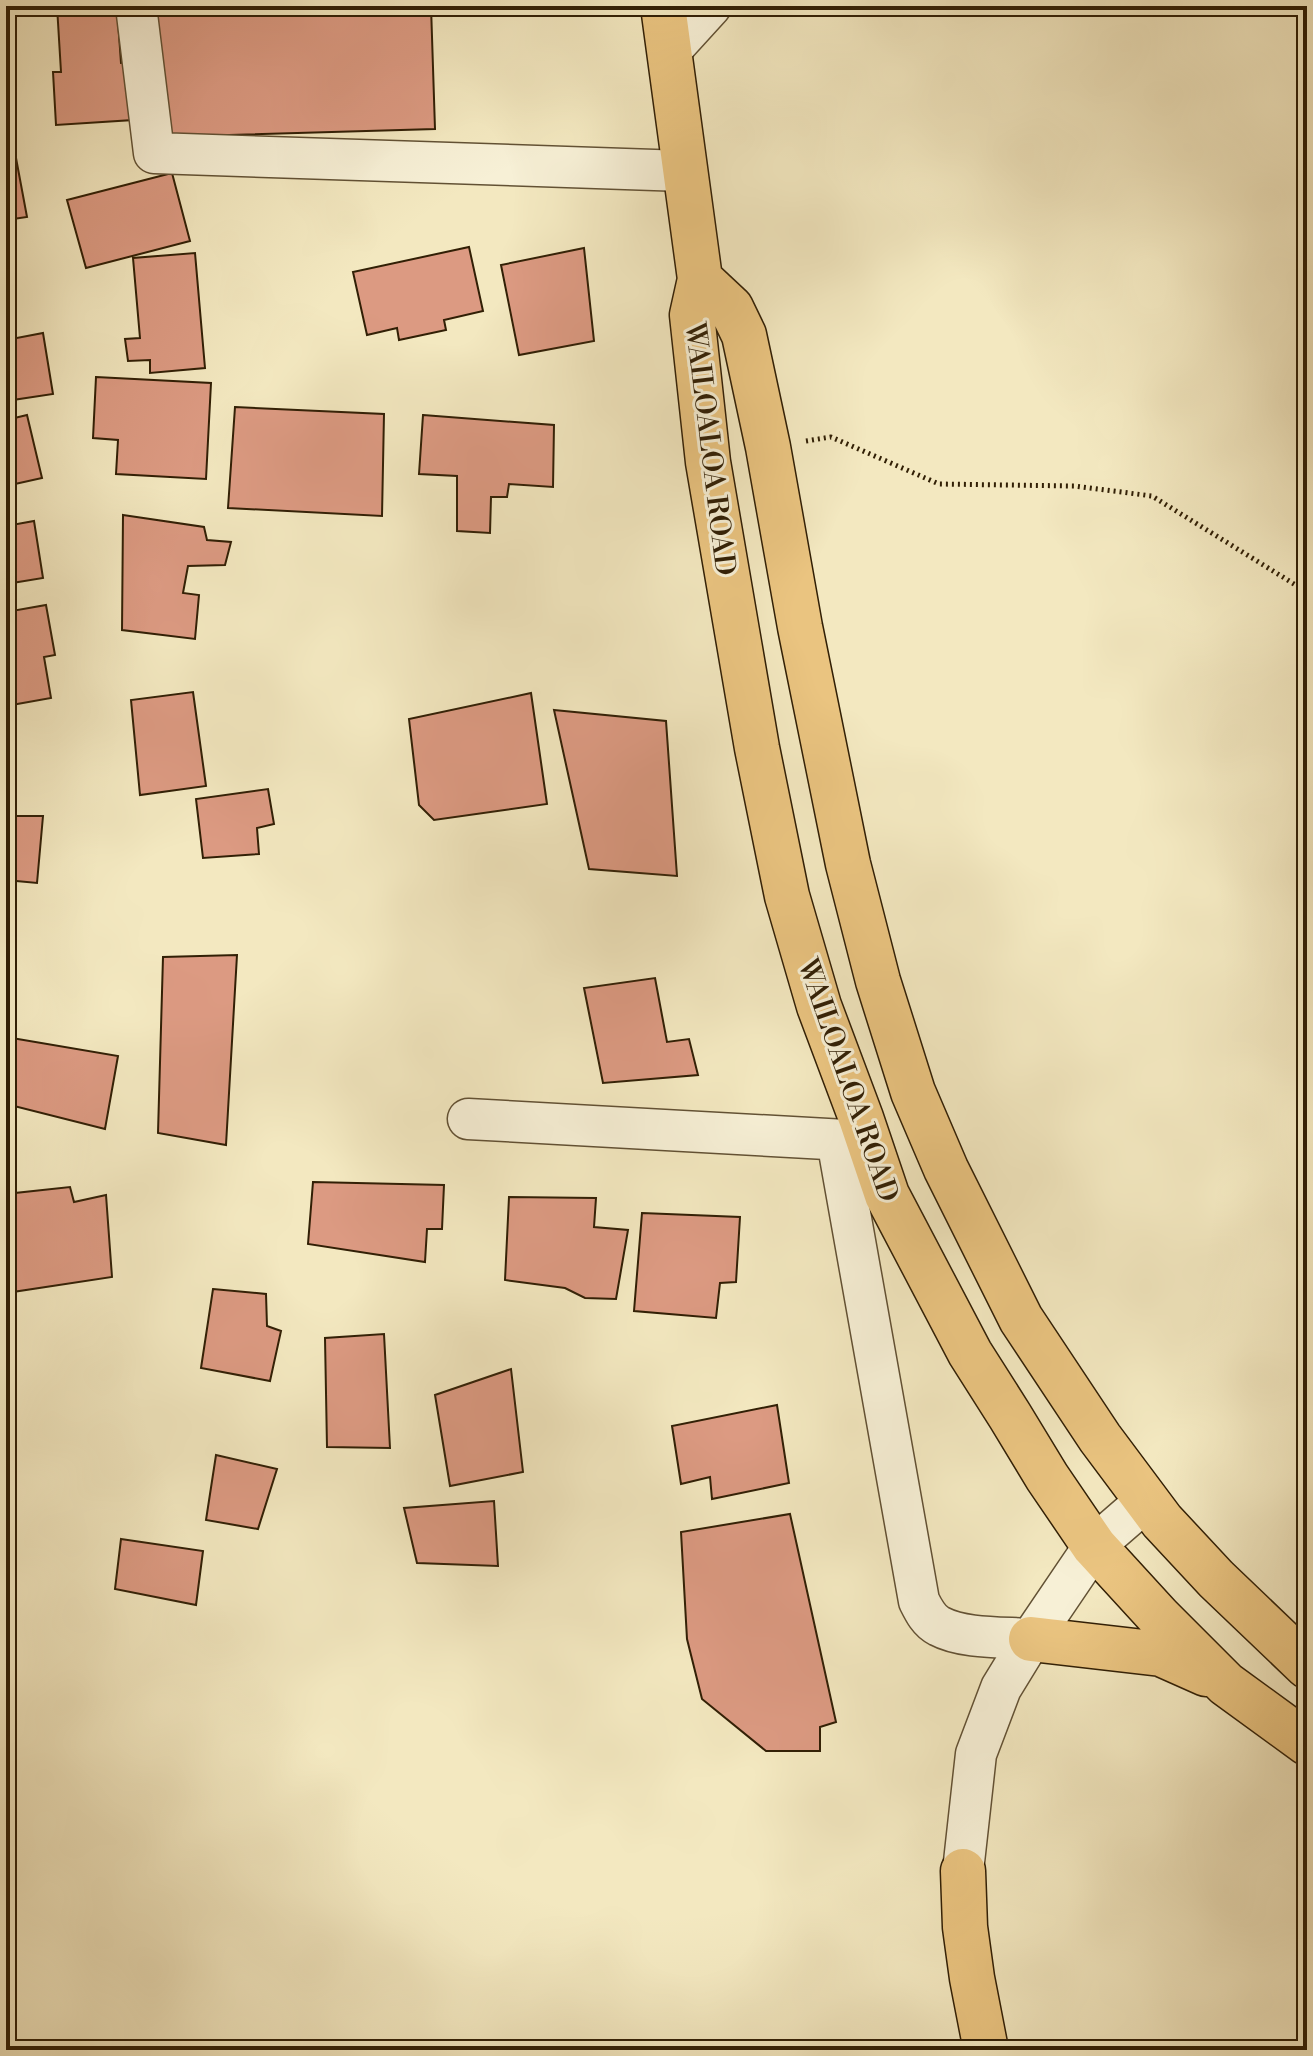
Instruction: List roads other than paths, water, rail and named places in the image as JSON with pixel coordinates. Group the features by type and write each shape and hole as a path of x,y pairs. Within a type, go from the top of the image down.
{"main road":[{"name":"WAILOALOA ROAD","path":"663,6 700,279 692,315 708,462 757,748 787,896 853,1140 887,1195 970,1353 1094,1546 1226,1684 1307,1743"},
{"name":"WAILOALOA ROAD","path":"700,279 731,308 744,335 848,864 878,981 913,1092 946,1169 1021,1319 1100,1438 1162,1521 1216,1579 1307,1666"},
{"path":"1031,1639 1161,1654 1226,1684"},
{"path":"963,1871 965,1927 986,2050"}],"street":[{"path":"136,6 154,153 684,171"},
{"path":"670,51 711,6"},
{"path":"468,1119 853,1140"},
{"name":"WAILOALOA ROAD","path":"853,1140 919,1601 927,1616 938,1626 957,1633 1031,1639"},
{"path":"963,1871 976,1754 1001,1688 1094,1546 1147,1500"}]}
